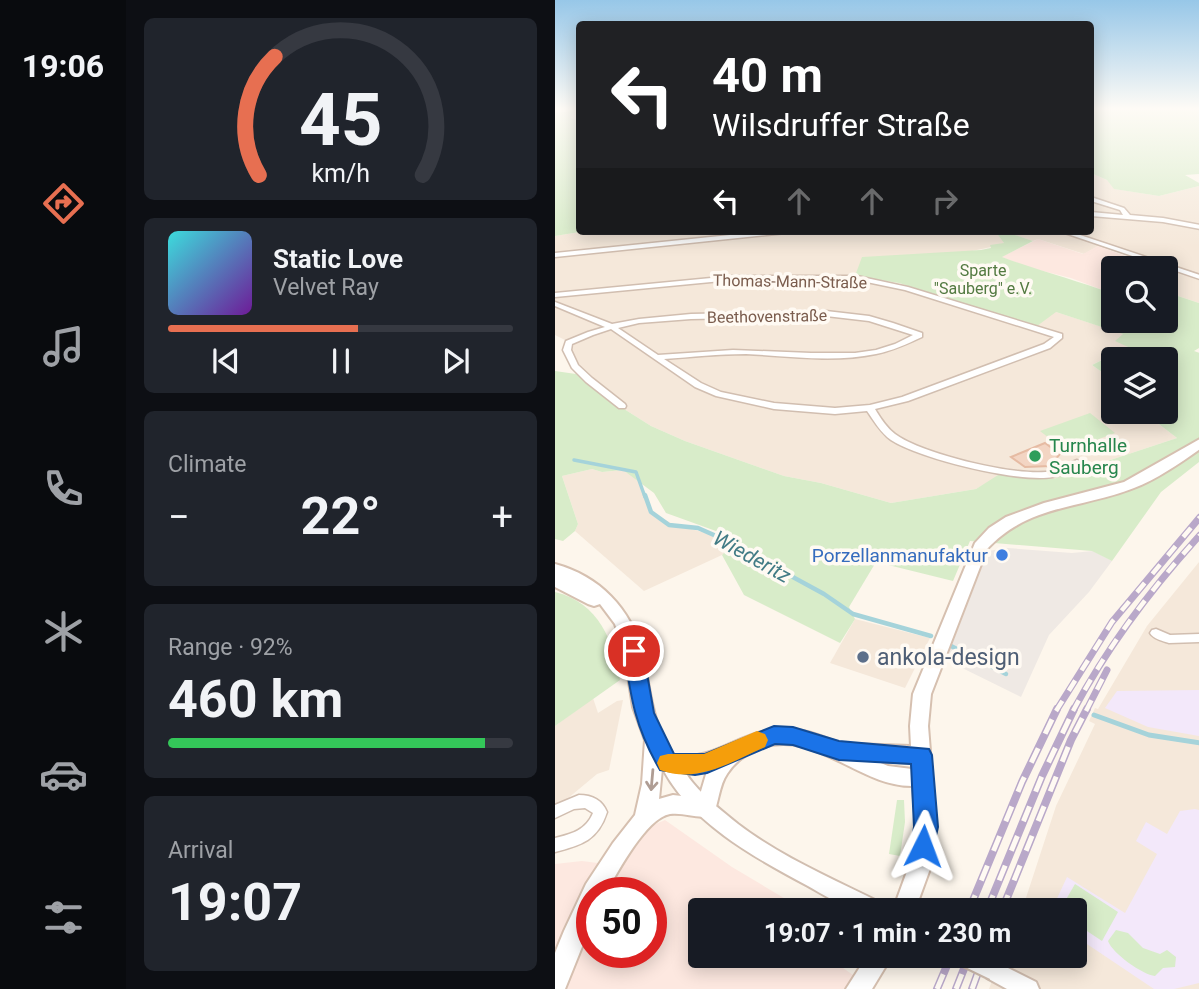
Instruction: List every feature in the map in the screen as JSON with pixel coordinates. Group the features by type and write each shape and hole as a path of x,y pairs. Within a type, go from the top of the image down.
{"main road":[{"path":"908,898 920,866 926,827 919,722 922,694 980,547 988,537 1028,512 1129,485 1199,443"},
{"path":"555,569 599,592 617,611 634,651 644,713 654,741 668,763 695,766 774,735 793,736 839,750 900,777 923,777"},
{"path":"555,580 590,597 620,620"},
{"path":"644,819 651,792 654,741"},
{"path":"604,877 620,850 653,810 668,804 706,808 717,771 739,748"},
{"path":"839,750 921,755"},
{"path":"555,984 576,931"},
{"path":"858,989 872,968"}],"street":[{"path":"1094,200 1120,208 1127,216"},
{"path":"1094,214 1163,220 1199,227"},
{"path":"555,255 748,235"},
{"path":"1074,235 1199,277"},
{"name":"Thomas-Mann-Straße","path":"555,295 732,278 857,278 906,288 1059,336 1047,346 905,399 870,408"},
{"path":"555,304 612,327 698,385 719,394 774,406 835,411 870,408 879,424 896,439 926,453 964,463 1035,475 1052,474 1077,463"},
{"name":"Beethovenstraße","path":"621,406 575,366 567,350 569,343 612,327 717,316 823,314 861,317 919,335 894,347 831,358 744,351 658,357"},
{"path":"1156,633 1169,639 1199,638"},
{"path":"668,763 690,793 757,847 851,898"},
{"path":"555,811 570,803 586,801 596,804 600,812 597,825 589,833 555,845"},
{"path":"988,968 1029,989"}],"shaded area":[{"path":"1094,174 1107,180 1115,189 1159,196 1199,186 1199,303 1178,296 1178,256 1129,256 1098,246 1084,254 1038,239 1033,241 1014,235 1094,235"},
{"path":"576,233 576,235 998,235 1005,244 855,276 1056,312 1101,327 1101,333 1124,334 1128,346 1101,347 1101,360 1092,365 1101,371 1101,424 1159,424 1177,438 1053,479 1001,475 976,489 891,503 821,483 784,476 651,426 576,374 564,353 567,341 555,335 555,236"},
{"path":"1038,239 1083,254 1098,246 1126,256 1101,256 1101,289 1001,257"},
{"path":"592,469 602,472 629,472 637,479 651,512 671,523 736,542 722,555 644,591 575,531 578,524 562,476"},
{"path":"1008,548 1072,553 1093,551 1112,561 1089,592 1049,635 1021,697 946,660 988,551"},
{"path":"1199,562 1199,989 989,989 997,968 1087,968 1087,898 1026,898 1056,806 1095,724 1089,721 1147,626"},
{"path":"855,619 930,638 905,688 830,663"},
{"path":"1199,690 1199,736 1148,727 1105,708 1117,691"},
{"path":"593,698 598,713 623,700 609,770 597,774 555,809 555,726"},
{"path":"1199,810 1199,983 1174,989 1154,989 1087,944 1087,898 1057,898 1067,877 1125,913 1157,854 1136,841 1146,822 1167,834 1180,811"},
{"path":"665,820 732,867 784,898 688,898 688,968 843,968 873,989 555,989 555,864 582,861 621,866 651,826"}],"green space":[{"path":"555,155 576,155 576,233 555,236"},
{"path":"1094,155 1199,155 1199,174 1185,175 1199,183 1199,186 1159,196 1114,189 1107,180 1094,174"},
{"name":"Sparte \"Sauberg\" e.V.","path":"998,235 1015,235 1033,241 1002,257 1101,290 1101,327 1056,312 1037,326 899,283 855,276 862,257 981,250 991,248 990,245 1004,243"},
{"path":"1178,296 1199,303 1199,348 1194,351 1200,353 1199,462 1161,492 1112,561 1092,551 970,541 953,581 876,562 849,607 855,619 840,643 744,595 722,555 738,539 666,513 654,493 623,470 602,472 592,469 562,476 578,524 575,531 563,541 555,539 555,371 576,374 651,426 685,441 784,476 821,483 891,503 976,489 1006,470 1053,479 1177,438 1159,424 1178,424 1178,347 1128,347 1115,341 1123,334 1120,333 1178,333"},
{"path":"1101,360 1101,371 1092,365"},
{"path":"1090,413 1115,433 1096,440 1091,437 1062,448 1040,431"},
{"path":"555,592 570,597 593,614 608,637 620,680 555,726"},
{"path":"897,800 904,800 905,822 900,856 889,854"},
{"path":"1075,884 1118,912 1102,941 1087,931 1087,898 1067,898"},
{"path":"1116,930 1128,933 1143,948 1160,954 1167,950 1176,957 1175,967 1163,968 1155,976 1136,968 1121,957 1108,941"}],"building":[{"name":"Turnhalle Sauberg","path":"1045,443 1060,454 1050,466 1025,467 1011,457"}],"waterway":[{"name":"Wiederitz","path":"574,460 636,472 645,497"},
{"name":"Wiederitz","path":"645,495 651,512 669,525 698,528 723,539 824,594 853,614 931,636"},
{"name":"Wiederitz","path":"951,646 1006,674"},
{"name":"Wiederitz","path":"1094,715 1149,735 1200,743"}],"railway":[{"path":"1056,711 1112,622 1200,517"},
{"path":"1073,711 1131,619 1200,535"},
{"path":"1086,711 1107,670"},
{"path":"1007,898 1071,740 1087,709"},
{"path":"974,898 1022,782 1056,711"},
{"path":"992,898 1042,776 1073,711"},
{"path":"937,989 946,968"},
{"path":"956,989 964,968"},
{"path":"972,989 980,968"}],"slow traffic":[{"path":"668,763 695,766 707,763 757,740"}],"place":[{"name":"Turnhalle Sauberg","path":"1035,456"},
{"name":"Porzellanmanufaktur","path":"1002,555"},
{"name":"ankola-design","path":"863,657"}],"route":[{"path":"634,651 644,713 654,741 668,763 695,766 707,763 774,735 793,736 839,750 921,755 926,827 923,846"}]}
